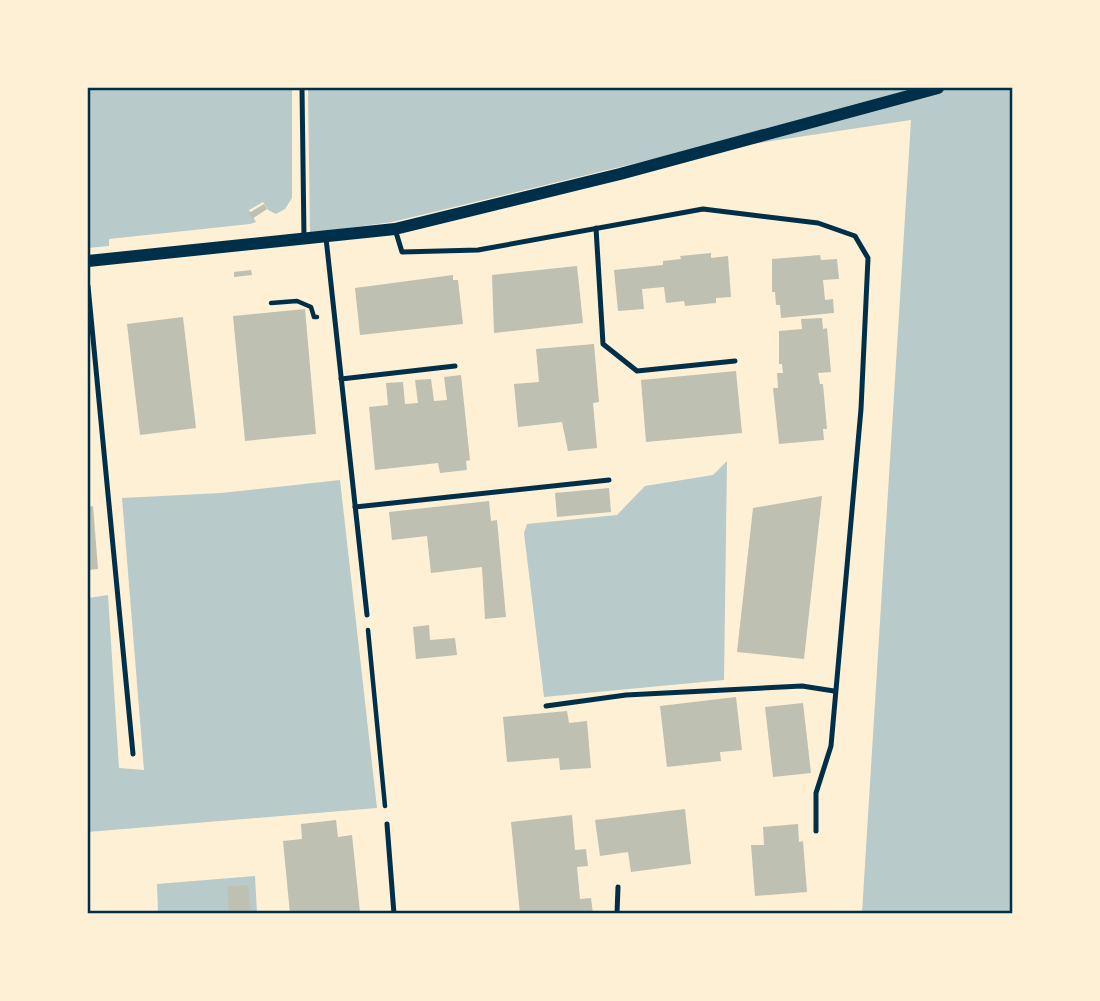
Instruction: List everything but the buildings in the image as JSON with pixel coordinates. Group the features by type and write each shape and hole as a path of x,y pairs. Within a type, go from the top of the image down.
{"street":[{"path":"88,261 395,229 620,174 937,88"}],"lane":[{"path":"302,88 304,240"},
{"path":"395,229 402,252 478,250 703,209 818,223 855,236 868,258 861,409 831,746 816,793 816,831"},
{"path":"596,228 603,344 637,372 735,361"},
{"path":"326,238 366,615"},
{"path":"88,286 133,754"},
{"path":"341,379 455,366"},
{"path":"355,506 609,480"},
{"path":"546,706 626,695 802,686 834,691"},
{"path":"387,824 394,914"},
{"path":"617,914 618,887"}],"path":[{"path":"271,303 297,301 311,307 314,317 334,315"},
{"path":"366,615 387,824"}],"shaded area":[{"path":"88,88 292,88 292,198 285,209 276,214 268,210 263,202 249,210 256,222 250,224 109,239 109,246 88,248"},
{"path":"308,88 1012,88 1012,913 862,913 911,120 653,159 392,222 310,233"},
{"path":"727,461 724,680 544,697 524,533 527,524 617,515 645,486 713,475"},
{"path":"340,480 377,808 88,832 88,598 108,595 119,768 144,770 122,498 221,493"},
{"path":"255,876 257,913 158,913 157,884"}]}
